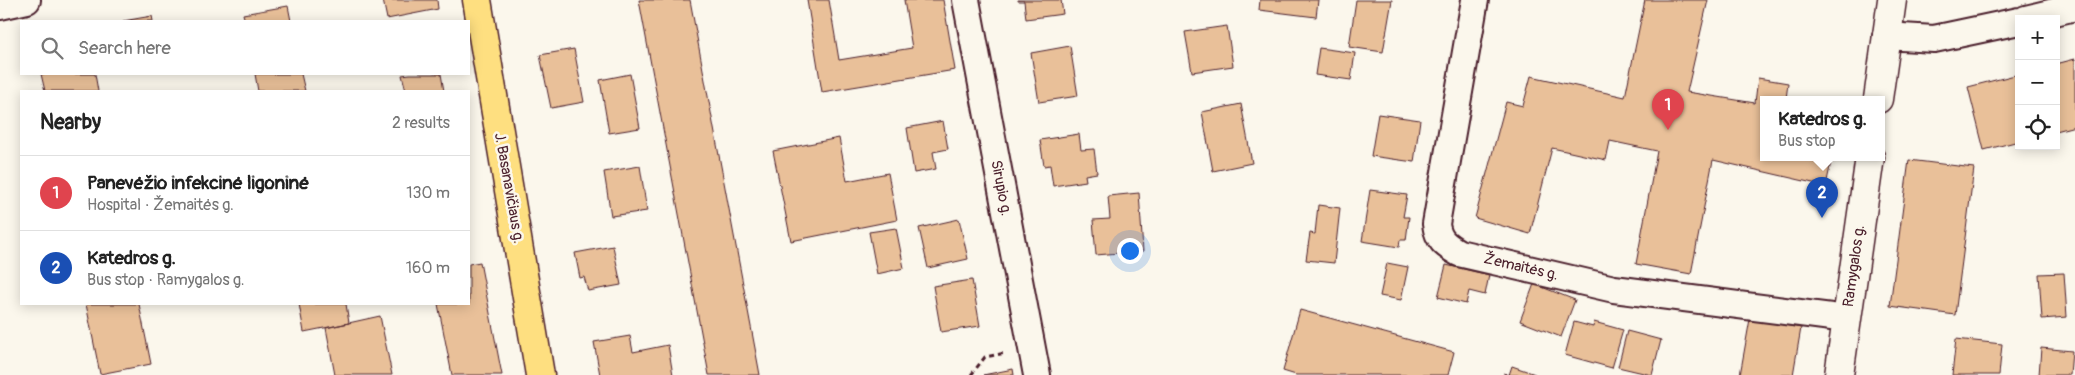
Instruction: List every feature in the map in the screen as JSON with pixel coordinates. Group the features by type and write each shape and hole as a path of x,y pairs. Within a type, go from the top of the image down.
{"highway":[{"name":"J. Basanavičiaus g.","path":"477,0 540,375"}],"main road":[{"path":"1878,96 1892,0"},
{"name":"Ramygalos g.","path":"1839,375 1869,161"}],"street":[{"path":"0,6 27,0"},
{"name":"Sirupio g.","path":"966,0 1031,348 1038,375"},
{"name":"Žemaitės g.","path":"1475,0 1436,224 1438,236 1444,244 1459,252 1614,289 1847,319"},
{"path":"2042,15 2075,7"},
{"path":"1886,36 1934,39 2015,21"}],"path":[{"path":"971,375 985,357 1031,348"}],"building":[{"path":"383,0 437,0 438,9 387,19"},
{"path":"639,0 690,0 760,375 709,375"},
{"path":"807,0 829,0 839,60 912,48 904,0 943,0 955,70 822,92"},
{"path":"1018,0 1061,0 1063,14 1026,19 1024,1"},
{"path":"1260,0 1318,0 1316,17 1259,10"},
{"path":"1356,0 1392,0 1383,52 1349,47"},
{"path":"1645,0 1708,0 1687,92 1755,103 1758,78 1788,83 1786,96 1760,96 1760,161 1831,161 1826,186 1713,160 1691,274 1636,264 1657,151 1610,141 1606,160 1552,148 1530,234 1475,218 1506,102 1523,106 1531,76 1625,97"},
{"path":"288,6 291,20 245,20 243,14"},
{"path":"152,16 153,20 129,20"},
{"path":"1227,26 1233,66 1192,72 1185,32"},
{"path":"1070,46 1078,96 1039,102 1031,53"},
{"path":"1319,48 1355,53 1351,80 1315,75"},
{"path":"574,49 584,102 551,108 540,55"},
{"path":"2075,59 2075,126 2060,130 2060,105 2060,63"},
{"path":"630,74 640,128 609,133 600,80"},
{"path":"41,75 95,75 98,90 45,90"},
{"path":"255,75 301,75 305,90 258,90"},
{"path":"402,75 441,75 444,90 406,90"},
{"path":"2015,75 2015,142 1984,150 1968,87"},
{"path":"1241,104 1252,163 1213,171 1202,112"},
{"path":"1378,114 1420,120 1414,162 1371,156"},
{"path":"943,121 948,149 933,152 936,169 914,173 907,128"},
{"path":"1079,134 1081,150 1094,149 1097,173 1085,175 1086,181 1053,186 1050,165 1044,166 1040,140"},
{"path":"839,138 847,181 888,173 897,220 791,241 773,151"},
{"path":"1909,160 1974,168 1955,315 1890,306"},
{"path":"640,166 647,211 611,216 604,172"},
{"path":"1370,190 1407,195 1403,217 1409,217 1406,240 1400,240 1399,247 1362,241"},
{"path":"1139,193 1143,251 1096,255 1093,220 1110,219 1108,196"},
{"path":"1318,205 1340,208 1334,263 1306,260 1310,233 1315,234"},
{"path":"959,219 968,259 928,268 919,228"},
{"path":"896,228 904,268 877,274 869,232"},
{"path":"613,246 621,285 588,291 584,277 580,278 575,253"},
{"path":"480,262 502,375 452,375 438,305 470,305 470,264"},
{"path":"1387,263 1408,267 1401,300 1380,296"},
{"path":"1446,265 1489,275 1485,295 1469,291 1466,304 1438,297"},
{"path":"2064,273 2067,317 2042,319 2039,274"},
{"path":"972,280 980,326 941,332 933,286"},
{"path":"1534,284 1575,300 1561,337 1520,321"},
{"path":"86,305 139,305 151,364 100,374"},
{"path":"299,305 346,305 349,323 304,332"},
{"path":"1300,310 1454,352 1448,375 1296,375 1283,371"},
{"path":"380,316 392,375 335,375 326,328"},
{"path":"1750,319 1801,328 1793,375 1740,375"},
{"path":"1574,322 1593,327 1594,322 1623,330 1612,368 1565,355"},
{"path":"1627,331 1661,340 1652,375 1618,367"},
{"path":"630,336 633,352 668,345 673,375 600,375 594,342"},
{"path":"1956,339 2002,344 1999,375 1952,375"},
{"path":"2041,348 2072,351 2070,375 2039,375"},
{"path":"1512,366 1535,374 1535,375 1509,375"},
{"path":"1013,369 1014,375 983,375"}],"place":[{"name":"Panevėžio infekcinė ligoninė","path":"1668,130"},
{"name":"Katedros g.","path":"1822,218"}]}
